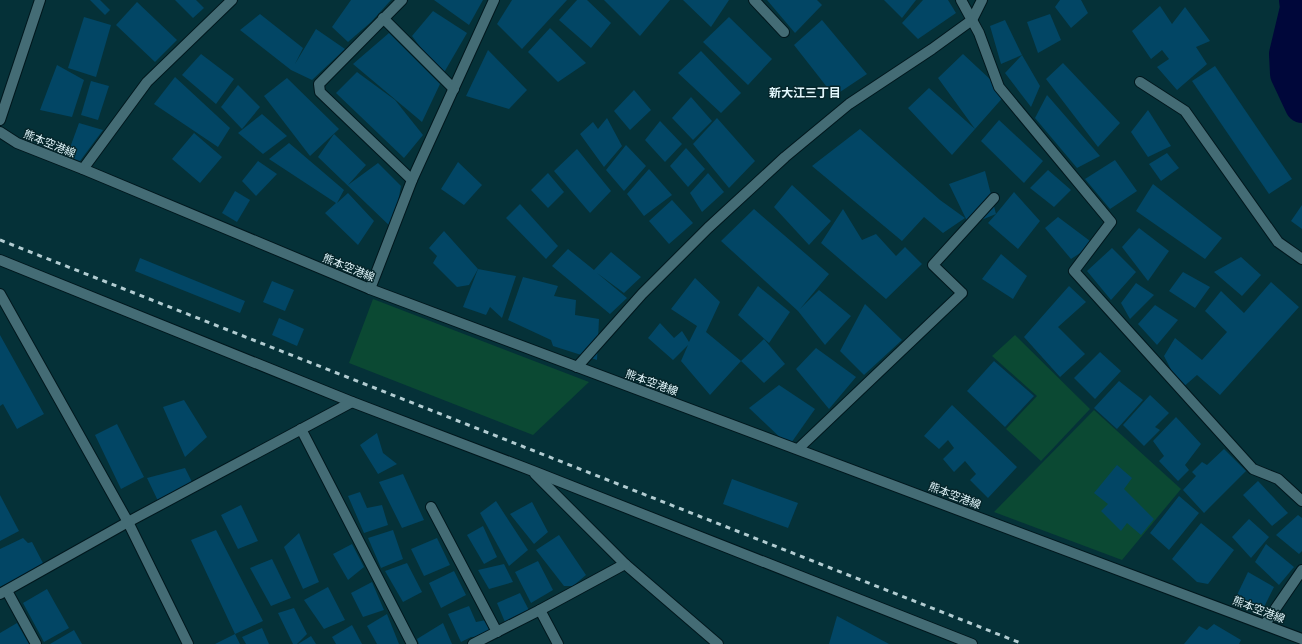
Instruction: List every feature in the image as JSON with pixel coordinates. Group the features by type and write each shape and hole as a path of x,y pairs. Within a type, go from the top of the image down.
{"street":[{"path":"0,120 40,0"},
{"path":"83,169 147,82 232,0"},
{"path":"402,0 319,84 320,92 412,180"},
{"path":"370,289 412,180 494,0"},
{"path":"754,0 784,32"},
{"path":"961,0 979,33 999,86 1111,222 1074,271 1252,469 1278,479 1302,501"},
{"path":"576,367 642,294 708,228 786,157 849,104 932,49 972,20 982,0"},
{"path":"384,18 454,88"},
{"path":"1140,82 1185,111 1278,242 1302,258"},
{"name":"熊本空港線","path":"0,132 17,143 370,289 1302,639"},
{"path":"798,449 962,293 932,265 994,198"},
{"path":"0,260 352,402 972,644"},
{"path":"0,294 128,522 188,644"},
{"path":"36,644 3,593 128,522 352,402"},
{"path":"301,429 412,644"},
{"path":"532,471 625,564 718,644"},
{"path":"431,507 497,632"},
{"path":"473,644 625,564"},
{"path":"1265,624 1302,570"},
{"path":"540,610 558,644"}],"green space":[{"path":"373,299 589,382 533,435 349,363"},
{"path":"1015,335 1090,409 1041,461 1006,429 1037,396 992,356"},
{"path":"1094,410 1181,489 1122,560 994,512"}],"building":[{"path":"90,0 100,0 110,10 105,15"},
{"path":"175,0 196,0 204,8 193,18"},
{"path":"351,0 391,0 371,22 348,42 332,27"},
{"path":"434,0 483,0 469,25"},
{"path":"512,0 567,0 522,49 497,24"},
{"path":"577,0 587,0 611,23 591,48 559,20"},
{"path":"604,0 670,0 640,36"},
{"path":"683,0 729,0 711,27"},
{"path":"767,0 817,0 822,5 795,33"},
{"path":"884,0 916,0 902,18"},
{"path":"923,0 948,0 956,13 918,39 902,23"},
{"path":"1060,0 1081,0 1088,13 1071,28 1055,7"},
{"path":"137,2 177,40 155,62 116,25"},
{"path":"1160,6 1172,24 1185,7 1210,41 1196,47 1207,64 1177,90 1157,67 1169,59 1162,50 1151,59 1132,31"},
{"path":"433,11 467,33 442,76 412,36"},
{"path":"260,14 303,48 295,64 316,29 345,49 312,80 291,70 240,30"},
{"path":"1050,14 1061,40 1038,53 1027,22"},
{"path":"84,17 111,25 96,77 68,68"},
{"path":"729,17 772,59 748,85 703,42"},
{"path":"822,20 867,74 834,96 794,45"},
{"path":"1005,20 1022,55 1001,64 990,26"},
{"path":"550,28 586,63 558,82 528,52"},
{"path":"389,33 440,84 422,122 353,64"},
{"path":"488,50 527,90 509,109 466,96"},
{"path":"701,51 741,93 721,113 678,73"},
{"path":"201,54 234,79 216,104 182,75"},
{"path":"963,54 1006,94 975,129 938,78"},
{"path":"1022,55 1040,86 1031,107 1005,73"},
{"path":"1063,63 1120,123 1098,147 1046,79"},
{"path":"57,65 84,80 72,117 40,110"},
{"path":"1215,66 1292,179 1269,194 1192,81"},
{"path":"357,72 395,100 423,135 404,158 336,93"},
{"path":"175,77 230,128 218,147 154,104"},
{"path":"287,78 339,129 310,156 264,96"},
{"path":"91,81 109,86 98,120 81,115"},
{"path":"238,85 260,107 242,129 221,107"},
{"path":"929,88 975,129 952,155 908,108"},
{"path":"634,90 651,110 630,130 614,111"},
{"path":"1047,95 1100,156 1077,168 1035,118"},
{"path":"691,97 712,121 693,140 672,118"},
{"path":"1148,110 1171,146 1148,157 1131,132"},
{"path":"262,114 287,136 263,154 238,133"},
{"path":"607,118 622,146 604,167 580,134 593,122 598,129"},
{"path":"717,118 755,161 729,188 693,144"},
{"path":"999,120 1043,161 1024,183 981,141"},
{"path":"660,121 682,144 665,162 645,140"},
{"path":"79,123 103,130 80,161 67,156"},
{"path":"860,129 940,200 965,218 943,233 924,217 902,241 812,166"},
{"path":"194,133 222,157 200,183 172,159"},
{"path":"334,134 366,165 348,185 378,163 401,186 393,229 318,157"},
{"path":"289,143 344,190 337,203 348,193 374,221 358,245 325,213 336,203 269,159"},
{"path":"626,145 646,166 624,191 606,170"},
{"path":"686,148 705,169 688,187 670,166"},
{"path":"577,149 611,191 590,213 554,171"},
{"path":"1167,153 1179,168 1161,181 1149,164"},
{"path":"1115,160 1137,191 1110,209 1085,179"},
{"path":"258,161 277,174 256,196 242,181"},
{"path":"458,162 482,185 464,205 441,189"},
{"path":"649,169 672,195 644,216 627,194"},
{"path":"1048,170 1071,190 1054,207 1030,188"},
{"path":"985,171 996,214 969,225 949,184"},
{"path":"548,173 564,192 548,208 531,190"},
{"path":"708,173 724,192 702,212 690,193"},
{"path":"1153,184 1222,238 1205,259 1136,211"},
{"path":"792,185 831,221 809,245 774,207"},
{"path":"235,191 250,200 237,222 222,213"},
{"path":"1014,192 1040,221 1018,249 988,223"},
{"path":"672,200 693,223 669,244 649,221"},
{"path":"520,204 558,246 546,259 506,218"},
{"path":"1302,205 1302,229 1291,221"},
{"path":"754,209 829,274 800,309 819,290 851,316 825,345 798,311 721,241"},
{"path":"843,209 862,240 876,234 896,256 905,247 922,264 886,299 821,243"},
{"path":"1058,217 1094,244 1071,259 1045,228"},
{"path":"1139,228 1169,251 1148,281 1122,247"},
{"path":"444,231 478,269 469,285 457,287 433,263 437,256 429,248"},
{"path":"1112,248 1136,272 1111,300 1087,271"},
{"path":"568,249 594,270 611,252 641,277 624,293 597,273 627,298 610,314 552,266"},
{"path":"1001,254 1027,276 1013,299 982,279"},
{"path":"1241,257 1261,275 1242,296 1214,272"},
{"path":"140,258 245,301 240,313 135,271"},
{"path":"478,269 516,276 502,318 490,307 486,315 463,307"},
{"path":"1183,272 1210,287 1195,308 1169,291"},
{"path":"523,277 558,286 554,296 576,300 575,315 599,319 597,360 553,346 551,340 508,320"},
{"path":"695,278 720,302 706,332 741,361 710,395 681,361 688,345 673,360 648,338 660,323 674,338 682,331 689,342 697,326 671,309"},
{"path":"272,281 294,290 285,311 263,302"},
{"path":"1271,282 1299,307 1220,395 1197,375 1181,389 1164,356 1175,338 1202,360 1227,332 1205,311 1221,291 1244,313"},
{"path":"1136,283 1154,295 1130,319 1121,303"},
{"path":"758,286 790,312 769,343 738,315"},
{"path":"1069,286 1086,302 1058,327 1085,354 1060,377 1024,337"},
{"path":"865,304 902,340 864,375 840,351"},
{"path":"1155,305 1178,320 1157,345 1138,324"},
{"path":"279,318 304,329 297,346 272,335"},
{"path":"0,335 44,414 17,429 3,404 0,406"},
{"path":"764,339 785,364 764,383 741,361"},
{"path":"816,348 856,377 829,409 796,369"},
{"path":"1100,352 1121,371 1095,399 1074,378"},
{"path":"994,361 1034,396 1005,427 967,391"},
{"path":"1119,381 1143,400 1117,429 1094,408"},
{"path":"779,385 815,409 789,446 749,408"},
{"path":"1150,395 1169,413 1155,427 1160,430 1144,446 1123,425"},
{"path":"184,400 207,437 185,457 163,407"},
{"path":"952,405 1017,467 988,498 970,480 976,474 965,461 954,472 943,459 954,448 948,440 939,449 924,436"},
{"path":"1176,417 1201,444 1185,465 1189,470 1178,481 1159,461 1164,456 1153,441"},
{"path":"117,424 144,477 121,489 95,435"},
{"path":"377,433 383,453 397,464 378,474 360,445"},
{"path":"1224,449 1246,471 1204,513 1183,490 1196,476 1192,472 1202,462 1207,465"},
{"path":"1117,465 1132,478 1124,489 1154,519 1141,535 1127,523 1121,531 1101,511 1108,504 1094,493"},
{"path":"185,468 194,486 160,505 147,478"},
{"path":"403,474 424,520 402,528 379,482"},
{"path":"732,479 798,503 788,528 723,504"},
{"path":"1258,481 1288,513 1272,526 1243,495"},
{"path":"360,492 367,508 382,505 388,525 364,533 348,496"},
{"path":"0,495 19,531 0,541"},
{"path":"1179,496 1199,513 1169,550 1150,533"},
{"path":"496,501 528,550 509,566 480,513"},
{"path":"532,502 548,532 534,544 510,514"},
{"path":"241,505 258,541 238,549 221,515"},
{"path":"1298,515 1302,518 1302,551 1299,554 1276,535"},
{"path":"1249,519 1269,537 1251,558 1232,537"},
{"path":"1201,523 1234,550 1208,584 1197,582 1172,559"},
{"path":"483,526 497,557 484,564 467,535"},
{"path":"216,530 263,621 235,634 191,540"},
{"path":"393,530 403,559 381,568 368,538"},
{"path":"299,533 319,582 303,589 284,547"},
{"path":"559,535 586,575 573,586 564,586 536,550"},
{"path":"23,538 28,543 32,542 44,565 0,587 0,549"},
{"path":"437,538 450,565 424,576 411,549"},
{"path":"352,544 364,567 348,580 333,554"},
{"path":"1266,544 1294,567 1279,585 1255,562"},
{"path":"272,559 291,598 271,606 250,568"},
{"path":"538,561 553,590 531,603 515,572"},
{"path":"407,563 422,592 403,602 385,571"},
{"path":"504,564 513,582 489,589 478,570"},
{"path":"454,571 466,595 441,608 429,583"},
{"path":"1248,572 1274,587 1262,611 1236,597"},
{"path":"372,582 384,610 363,617 351,593"},
{"path":"328,587 345,620 324,629 304,600"},
{"path":"47,589 69,628 44,642 23,603"},
{"path":"520,593 531,614 507,627 497,603"},
{"path":"469,606 476,622 486,620 494,636 471,637 461,642 448,614"},
{"path":"294,608 307,634 297,644 293,644 278,613"},
{"path":"387,614 399,644 377,644 367,626"},
{"path":"837,616 889,644 829,644"},
{"path":"17,623 29,644 0,644 0,633"},
{"path":"443,623 452,644 419,644 417,639"},
{"path":"1214,624 1241,640 1239,644 1184,644 1199,626 1207,630"},
{"path":"352,625 362,644 336,644 332,637"},
{"path":"262,628 269,644 246,644 242,637"},
{"path":"74,630 82,644 50,644"},
{"path":"235,634 240,644 215,644"},
{"path":"311,636 316,644 298,644"}],"waterway":[{"path":"1296,0 1297,8 1286,54 1287,74 1302,106"}],"railway":[{"path":"0,240 1023,644"}],"district":[{"name":"新大江三丁目","path":"805,92"}]}
